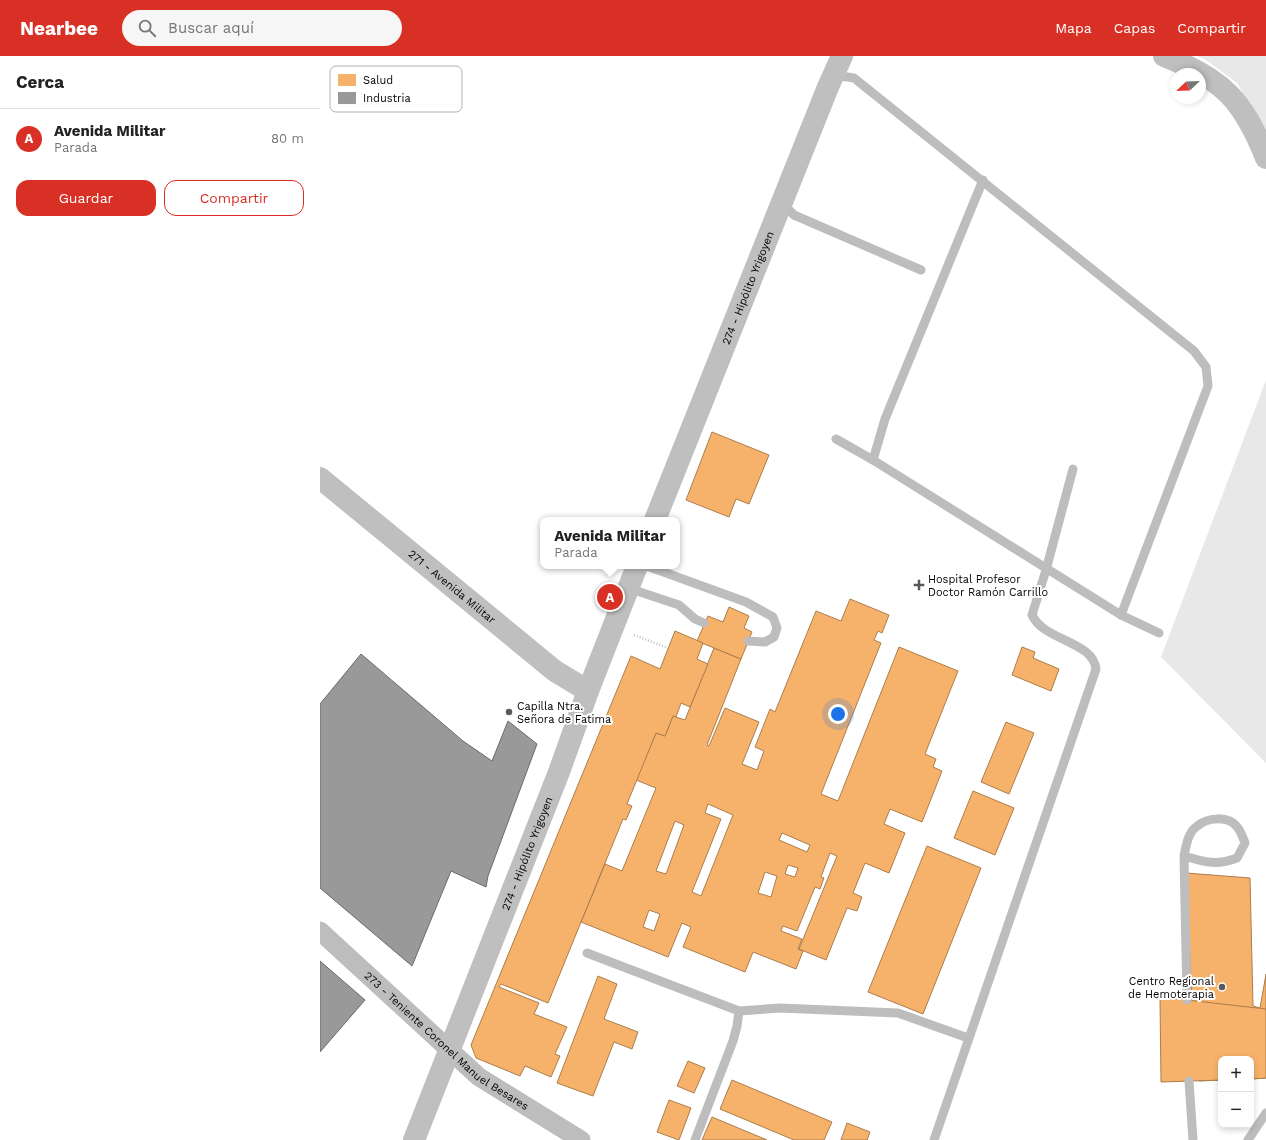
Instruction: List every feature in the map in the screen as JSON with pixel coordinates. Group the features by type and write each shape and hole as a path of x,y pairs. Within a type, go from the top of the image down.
{"street":[{"path":"1164,56 1194,69 1216,82 1233,98 1249,119 1266,158"},
{"name":"274 - Hipólito Yrigoyen","path":"656,517 838,65"},
{"name":"271 - Avenida Militar","path":"320,478 555,672 588,691"},
{"name":"274 - Hipólito Yrigoyen","path":"414,1140 448,1050 559,772 588,691 636,569"},
{"name":"273 - Teniente Coronel Manuel Besares","path":"320,931 479,1077 581,1140"}],"lane":[{"path":"838,65 1194,351 1206,367 1208,386 1121,615"},
{"path":"873,460 885,419 983,180"},
{"path":"782,203 794,215 921,270"},
{"path":"836,439 873,460 1046,570 1121,615 1158,633"},
{"path":"934,1140 1096,669 1095,661 1088,654 1040,628 1032,615 1046,570 1073,469"},
{"path":"655,569 746,602 773,617 777,628 774,637 766,642 748,641"},
{"path":"628,588 679,605 695,618 704,623"},
{"path":"1184,856 1206,863 1225,863 1237,858 1245,843 1238,828 1226,820 1210,819 1195,827 1187,842 1184,856 1187,1000"},
{"path":"587,953 738,1011 780,1008 898,1013 968,1038"},
{"path":"695,1140 733,1041 737,1026 738,1011"},
{"path":"1189,1081 1193,1140"},
{"path":"1248,1140 1266,1113"}],"path":[{"path":"613,626 668,648"}],"shaded area":[{"path":"1197,56 1266,56 1266,132 1237,83 1206,60"},
{"path":"1266,380 1266,763 1161,657"}],"building: Salud":[{"path":"712,432 769,455 749,504 736,499 729,517 686,500"},
{"path":"850,599 889,615 882,633 878,631 874,640 881,643 821,794 838,801 899,647 958,671 925,754 936,759 933,767 942,771 922,822 890,809 884,824 905,833 889,873 865,863 853,893 862,897 857,911 847,908 826,960 799,949 837,856 830,853 821,877 824,878 820,889 815,887 797,931 783,926 781,931 802,939 798,949 803,951 796,969 753,952 745,972 683,947 691,927 682,923 668,957 581,922 605,864 622,871 656,788 636,780 656,733 665,736 673,716 685,720 714,648 741,659 707,745 709,746 725,708 759,722 742,764 757,770 764,751 755,747 770,709 775,712 816,611 841,621","holes":["708,804 733,815 701,896 692,892 721,819 705,813","675,821 684,825 666,874 656,871","782,833 810,845 807,852 779,840","788,865 798,868 795,877 785,874","765,872 777,876 771,897 758,893","649,910 660,914 654,931 643,927"]},
{"path":"729,607 749,616 744,628 752,632 741,659 697,641 708,616 723,622"},
{"path":"675,631 703,643 697,659 708,664 690,707 681,703 676,717 673,716 665,736 656,733 627,804 632,806 626,820 623,819 548,1003 501,984 499,987 539,1003 534,1014 567,1027 555,1054 560,1056 551,1077 525,1066 520,1076 476,1058 471,1045 631,656 660,669"},
{"path":"1022,647 1035,652 1033,658 1059,669 1051,691 1012,675"},
{"path":"1006,722 1034,733 1009,794 981,782"},
{"path":"973,791 1014,808 995,855 954,838"},
{"path":"927,846 981,868 923,1014 868,992"},
{"name":"Centro Regional de Hemoterapia","path":"1186,873 1250,878 1253,1006 1260,1008 1266,974 1266,1078 1254,1079 1254,1056 1218,1056 1218,1080 1199,1081 1192,1001"},
{"path":"598,976 617,984 604,1019 638,1032 632,1049 614,1042 593,1096 557,1083"},
{"path":"1160,997 1266,1009 1266,1078 1254,1079 1254,1056 1218,1056 1218,1080 1161,1082"},
{"path":"688,1061 705,1068 694,1093 677,1086"},
{"path":"732,1080 832,1122 824,1140 794,1140 720,1109"},
{"path":"669,1100 691,1108 679,1140 657,1132"},
{"path":"712,1117 767,1140 702,1140"},
{"path":"847,1123 870,1132 867,1140 841,1140"}],"building: Industria":[{"path":"361,654 463,741 492,761 508,721 537,744 488,876 486,887 451,871 412,966 320,888 320,704"},
{"path":"320,961 365,1000 320,1052"}],"place":[{"name":"Hospital Profesor Doctor Ramón Carrillo","path":"919,585"},
{"name":"Avenida Militar","path":"610,597"},
{"name":"Capilla Ntra. Señora de Fatima","path":"509,712"},
{"name":"Centro Regional de Hemoterapia","path":"1222,987"}]}
